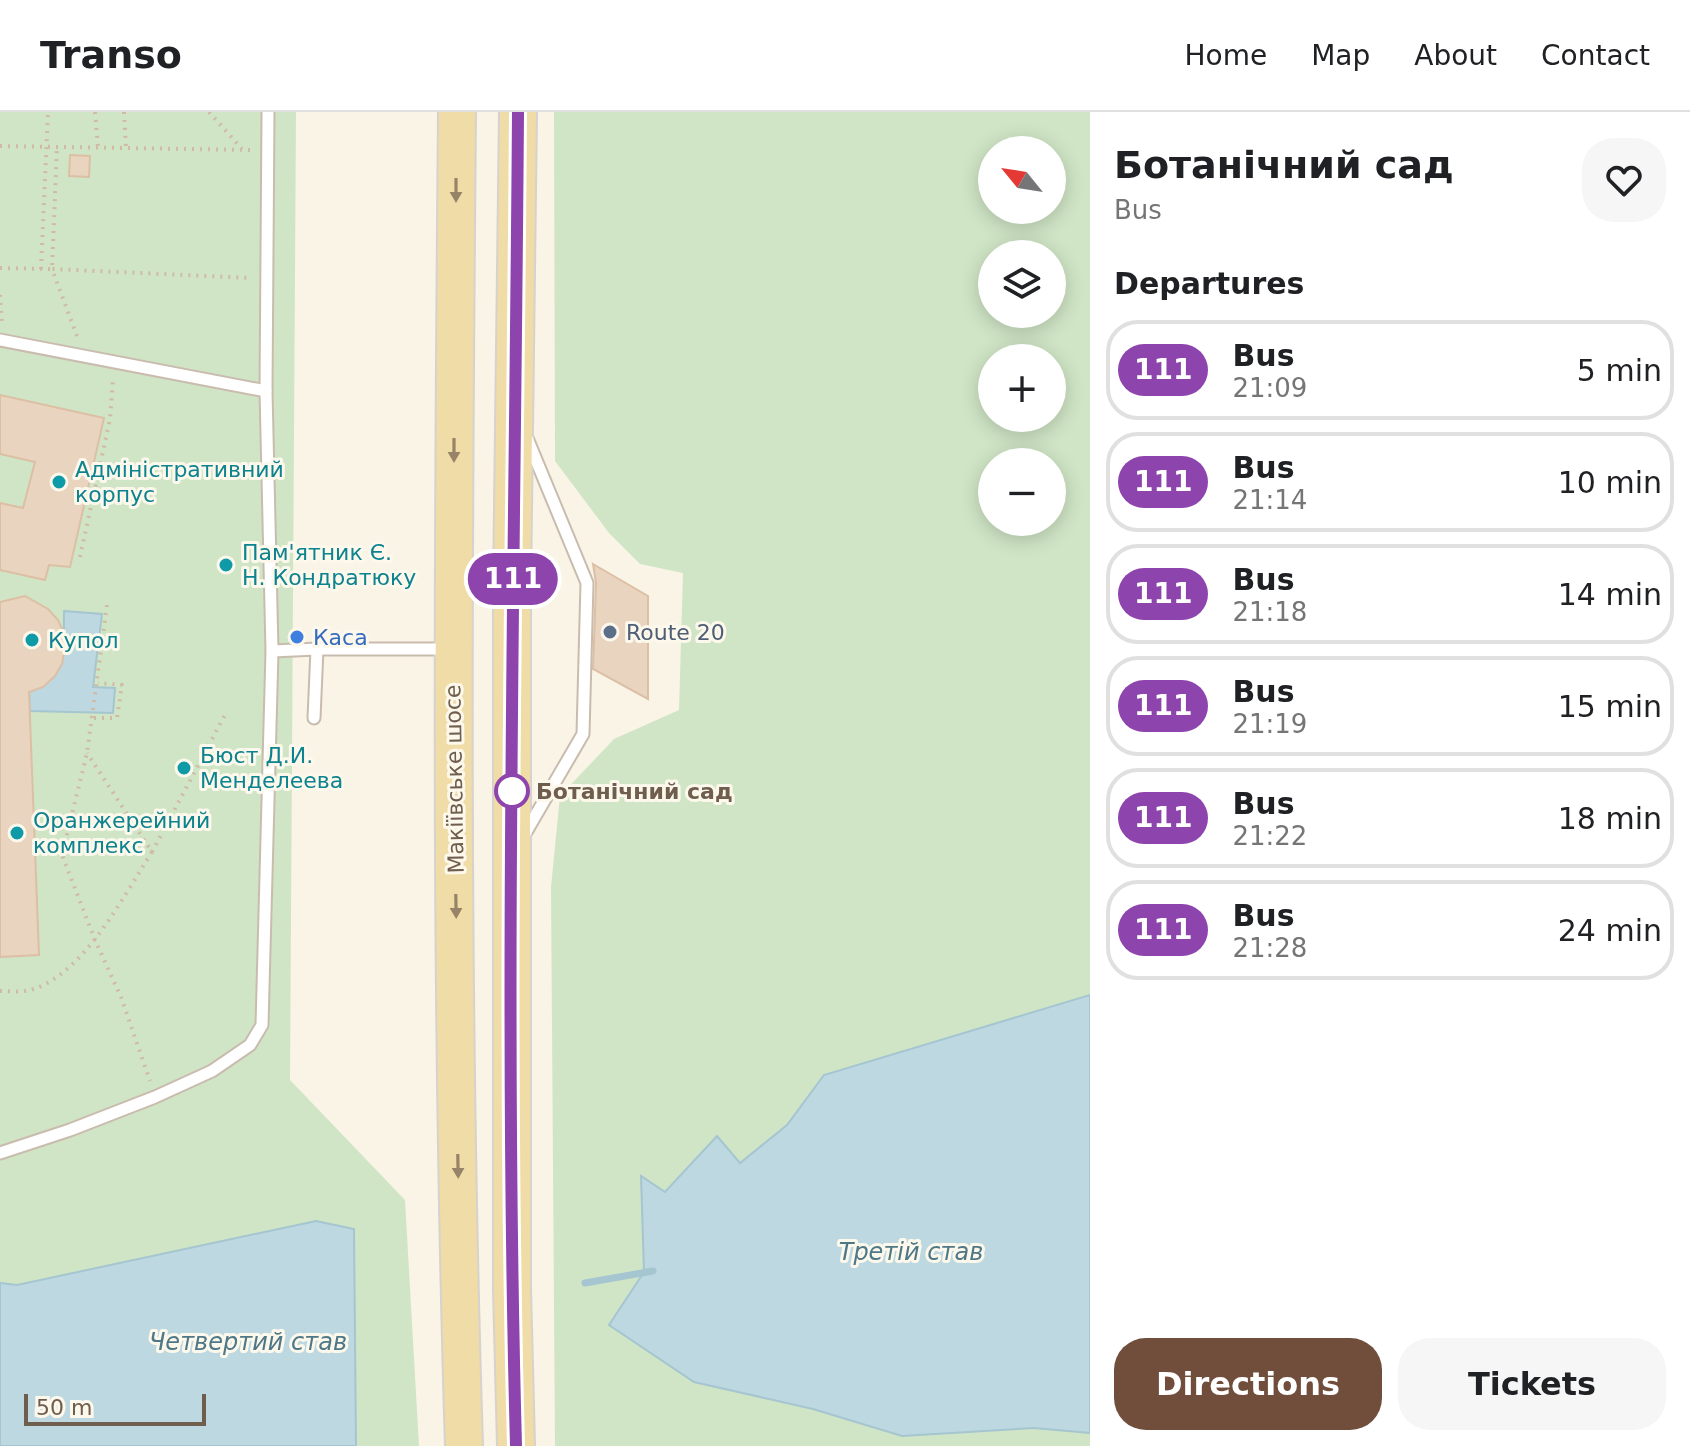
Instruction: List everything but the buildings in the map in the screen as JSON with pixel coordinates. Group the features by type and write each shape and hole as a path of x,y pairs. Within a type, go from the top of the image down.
{"main road":[{"name":"Макіївське шосе","path":"457,112 453,649 459,1290 464,1446"},
{"path":"516,1446 512,1288 512,855 518,112"}],"lane":[{"path":"0,1153 70,1130 212,1071 250,1045 262,1025 272,651 266,391 268,112"},
{"path":"1,340 266,391"},
{"path":"512,855 583,734 587,583 515,407"},
{"path":"314,718 317,649"},
{"path":"272,651 453,649"}],"path":[{"path":"41,269 48,112"},
{"path":"95,112 98,147"},
{"path":"124,112 126,148"},
{"path":"209,112 244,150"},
{"path":"0,146 267,151"},
{"path":"57,147 52,269 85,356"},
{"path":"0,268 266,279"},
{"path":"0,295 1,340"},
{"path":"80,557 110,419 114,363"},
{"path":"107,605 94,716 62,855 121,997 155,1097"},
{"path":"94,716 117,718 122,685 97,685"},
{"path":"0,991 27,991 62,974 95,940 152,852 227,711"},
{"path":"87,753 152,852"}],"green space":[{"path":"0,112 296,112 290,1080 405,1200 419,1446 0,1446"},
{"path":"554,112 1090,112 1090,1446 555,1446 551,887 560,796 614,739 679,710 683,573 640,564 609,533 555,461"}],"water":[{"path":"64,611 102,614 93,687 115,688 113,713 30,711 29,692 52,678 62,660"},
{"name":"Третій став","path":"1090,995 1090,1433 1034,1428 902,1436 813,1409 694,1382 609,1325 644,1272 641,1176 665,1192 717,1136 740,1163 787,1125 824,1075"},
{"name":"Четвертий став","path":"316,1221 354,1229 356,1446 0,1446 0,1283 17,1285"}],"waterway":[{"path":"585,1283 653,1271"}],"bus line":[{"name":"111","path":"516,1446 512,1288 512,587 518,112"}],"place":[{"name":"Адміністративний корпус","path":"59,482"},
{"name":"Пам'ятник Є. Н. Кондратюку","path":"226,565"},
{"name":"Route 20","path":"610,632"},
{"name":"Каса","path":"297,637"},
{"name":"Купол","path":"32,640"},
{"name":"Бюст Д.И. Менделеева","path":"184,768"},
{"name":"Ботанічний сад","path":"512,791"},
{"name":"Оранжерейний комплекс","path":"17,833"}]}
